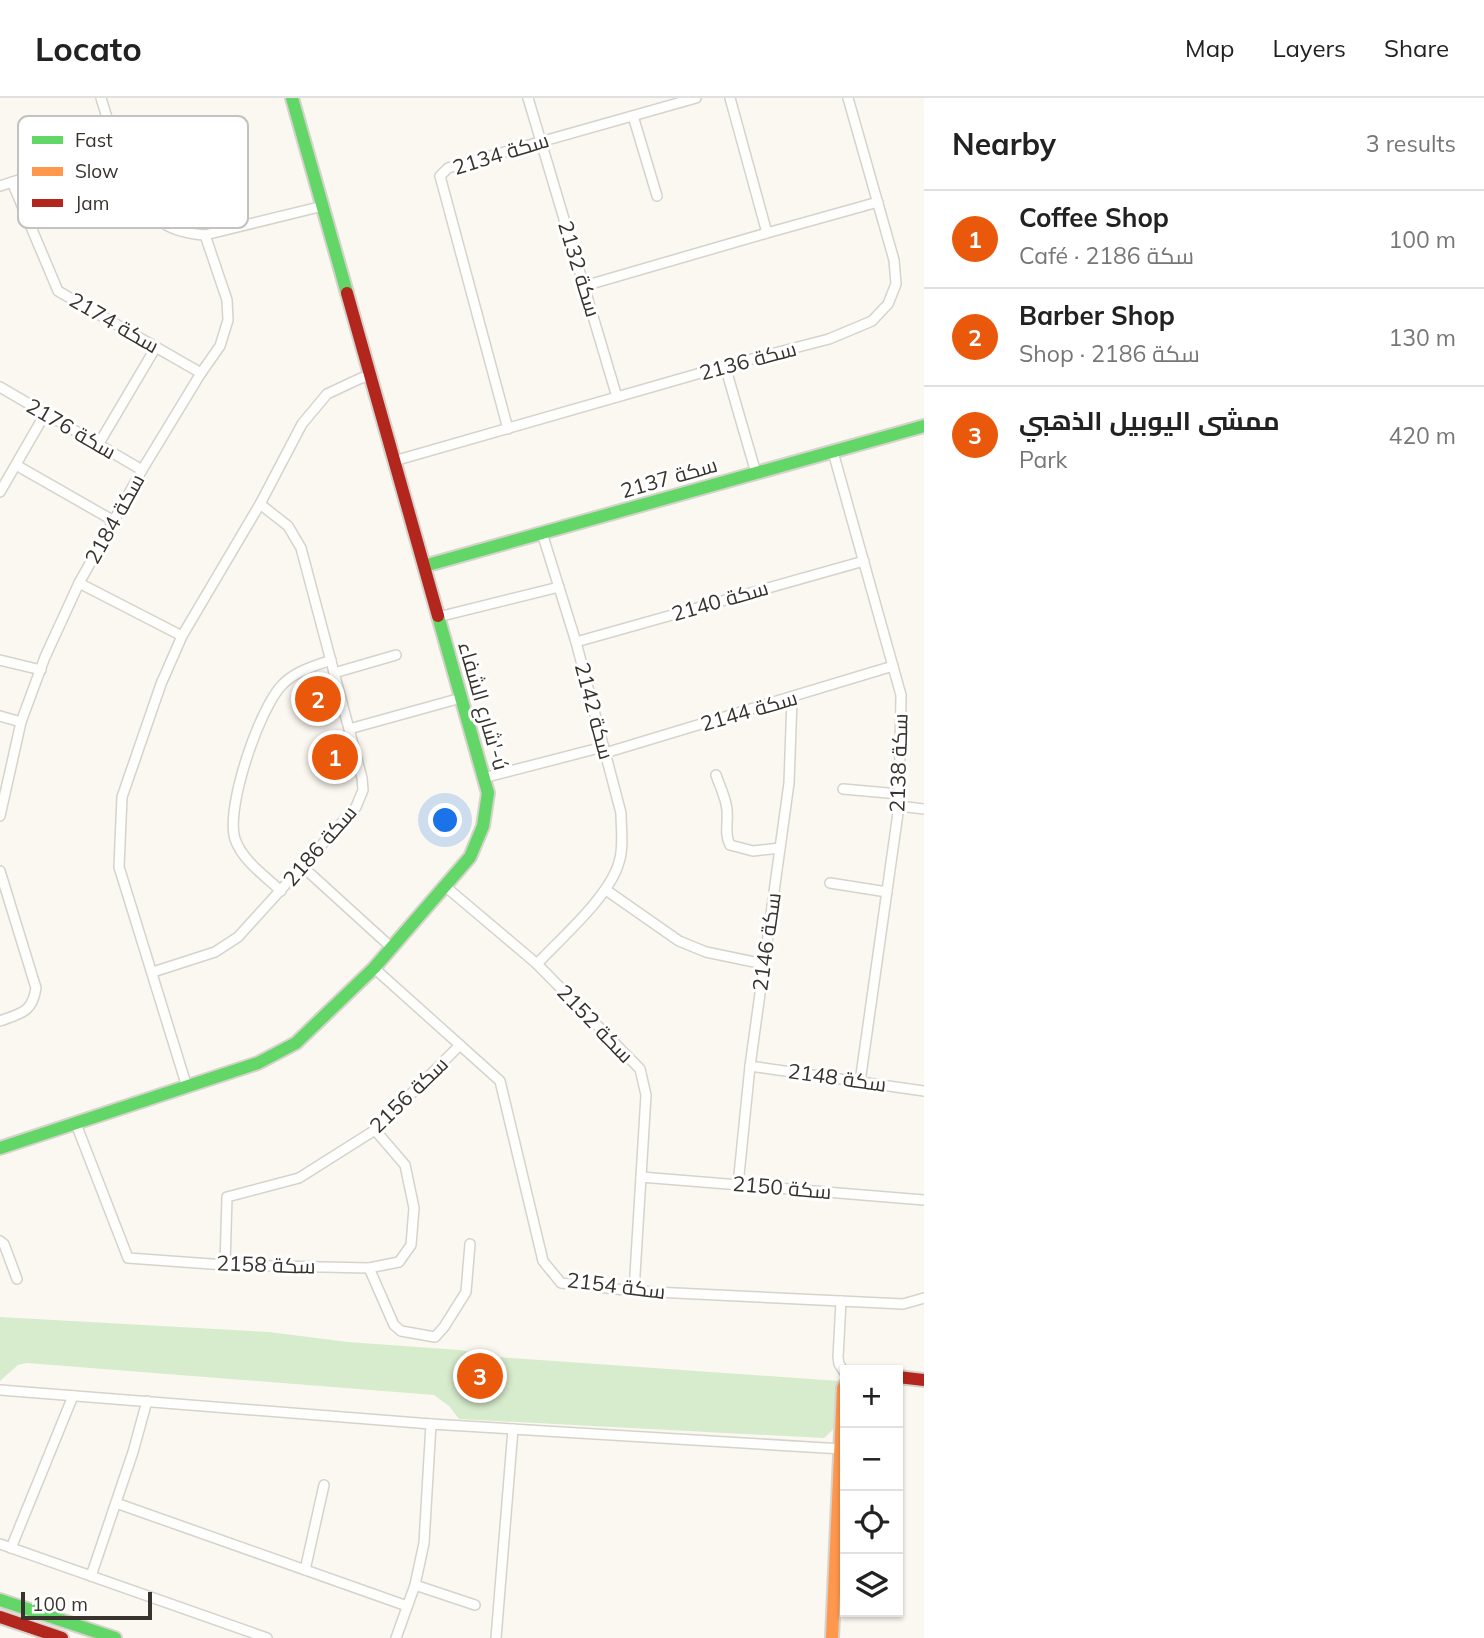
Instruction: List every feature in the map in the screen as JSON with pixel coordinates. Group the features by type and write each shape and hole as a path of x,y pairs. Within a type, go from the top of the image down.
{"street":[{"path":"101,98 107,116"},
{"name":"شارع الشفاء'-ú","path":"0,1148 258,1063 296,1044 374,968 446,887 470,857 483,826 488,793 292,98"},
{"name":"سكة 2132","path":"528,98 617,397"},
{"name":"سكة 2134","path":"508,429 440,176 447,168 696,98"},
{"path":"730,98 767,233"},
{"name":"سكة 2136","path":"394,461 829,339 872,321 888,304 896,284 894,260 848,98"},
{"path":"633,116 657,196"},
{"path":"0,186 18,180"},
{"name":"سكة 2174","path":"12,182 18,196"},
{"path":"584,286 878,202"},
{"path":"248,224 323,206"},
{"name":"سكة 2174","path":"31,228 58,291 201,373"},
{"path":"175,228 190,234 205,235 233,228"},
{"name":"سكة 2184","path":"0,816 21,722 79,583 142,470 220,346 229,320 227,300 205,235"},
{"path":"98,445 156,347"},
{"path":"725,366 756,473"},
{"path":"187,1087 119,867 122,797 160,684 182,636 260,503 302,424 327,394 370,376"},
{"name":"سكة 2176","path":"0,387 142,470"},
{"path":"0,492 45,414"},
{"name":"سكة 2137","path":"424,566 924,426"},
{"name":"سكة 2138","path":"833,452 901,695 899,806 860,1082"},
{"path":"16,465 114,521"},
{"name":"سكة 2186","path":"153,972 215,952 231,943 303,867 356,807 362,796 362,778 299,542 288,526 260,503"},
{"name":"سكة 2142","path":"537,964 606,890 620,862 621,813 576,642 542,533"},
{"name":"سكة 2140","path":"576,642 863,561"},
{"path":"79,583 182,636"},
{"path":"438,617 559,587"},
{"path":"334,673 396,655"},
{"path":"0,660 41,670"},
{"path":"281,891 242,853 235,839 233,826 239,783 258,728 275,693 297,673 331,660"},
{"name":"سكة 2144","path":"483,778 604,750 893,667"},
{"path":"349,729 461,698"},
{"name":"سكة 2146","path":"738,1185 750,1066 789,783 792,698"},
{"path":"0,716 21,722"},
{"path":"716,775 726,804 726,836 730,845 753,851 780,848"},
{"path":"843,789 900,794"},
{"path":"899,806 924,808"},
{"path":"303,867 392,948"},
{"path":"0,871 36,988 34,1000 26,1011 0,1021"},
{"path":"830,883 887,892"},
{"name":"سكة 2152","path":"446,887 537,964 639,1069 646,1095 634,1291"},
{"path":"606,890 679,941 706,952 764,964"},
{"name":"سكة 2154","path":"374,968 500,1081 543,1261 561,1283 634,1291 903,1304 924,1298"},
{"name":"سكة 2156","path":"225,1265 227,1197 299,1178 375,1130 460,1045"},
{"name":"سكة 2148","path":"750,1066 924,1091"},
{"name":"سكة 2158","path":"76,1124 128,1258 225,1265 369,1268 399,1262 411,1245 414,1208 405,1164 375,1130"},
{"name":"سكة 2150","path":"641,1177 924,1200"},
{"path":"0,1241 4,1244 16,1279"},
{"path":"369,1268 394,1325 401,1331 435,1336 467,1292 470,1244"},
{"path":"840,1366 838,1357 841,1301"},
{"path":"903,1378 924,1380"},
{"path":"0,1390 431,1424 840,1450"},
{"path":"11,1548 73,1396"},
{"path":"91,1576 147,1401"},
{"path":"396,1638 415,1585 425,1543 431,1424"},
{"path":"496,1638 513,1429"},
{"path":"305,1570 324,1485"},
{"path":"832,1638 840,1488"},
{"path":"116,1503 407,1606"},
{"path":"0,1544 267,1638"},
{"path":"415,1585 475,1605"},
{"path":"0,1597 24,1608 115,1638"},
{"path":"0,1617 62,1638"},
{"path":"0,1625 19,1623"}],"green space":[{"path":"0,1317 269,1332 348,1342 460,1350 496,1357 839,1381 837,1426 824,1438 459,1419 449,1406 434,1395 27,1363 18,1365 0,1381"}],"traffic: fast":[{"path":"292,98 347,293"},
{"path":"424,566 924,426"},
{"path":"0,1148 258,1063 296,1043 374,968 470,857 483,826 488,793 438,616"},
{"path":"0,1600 115,1638"}],"traffic: slow":[{"path":"832,1638 841,1428"}],"traffic: jam":[{"path":"347,293 438,616"},
{"path":"903,1378 924,1380"},
{"path":"0,1617 62,1638"}],"place":[{"name":"Barber Shop","path":"318,699"},
{"name":"Coffee Shop","path":"335,757"},
{"name":"ممشى اليوبيل الذهبي","path":"480,1376"}]}
